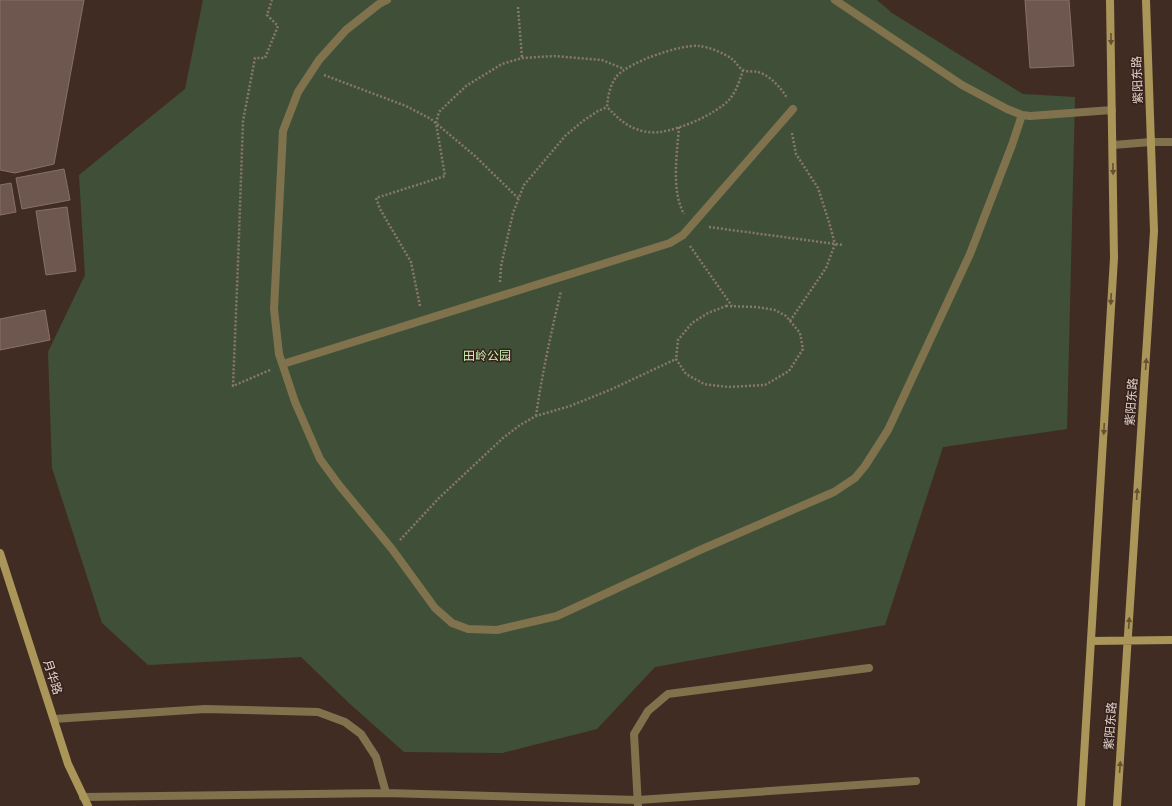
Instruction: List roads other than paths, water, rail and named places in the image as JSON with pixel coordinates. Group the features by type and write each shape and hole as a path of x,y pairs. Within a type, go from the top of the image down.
{"main road":[{"name":"紫阳东路","path":"1081,806 1114,258 1110,0"},
{"name":"紫阳东路","path":"1117,806 1154,231 1146,0"},
{"name":"月华路","path":"0,553 68,764 88,806"},
{"path":"1091,641 1172,640"}],"street":[{"path":"387,0 379,4 346,30 319,60 298,92 283,130 274,309 280,354 283,364 295,402 320,459 339,485 392,549 435,608 452,623 468,629 497,630 557,616 700,550 834,492 855,478 865,466 888,430 970,254 1010,152 1022,115"},
{"path":"835,0 962,85 1007,109 1022,115 1030,116 1112,110"},
{"path":"283,364 670,243 683,235 793,109"},
{"path":"1113,146 1151,142 1172,142"},
{"path":"638,803 634,734 648,711 668,694 869,668"},
{"path":"54,719 205,709 318,712 345,722 361,734 376,757 386,793"},
{"path":"84,796 386,793 638,803 916,781"}],"park label":[{"name":"田岭公园","path":"487,355"}]}
